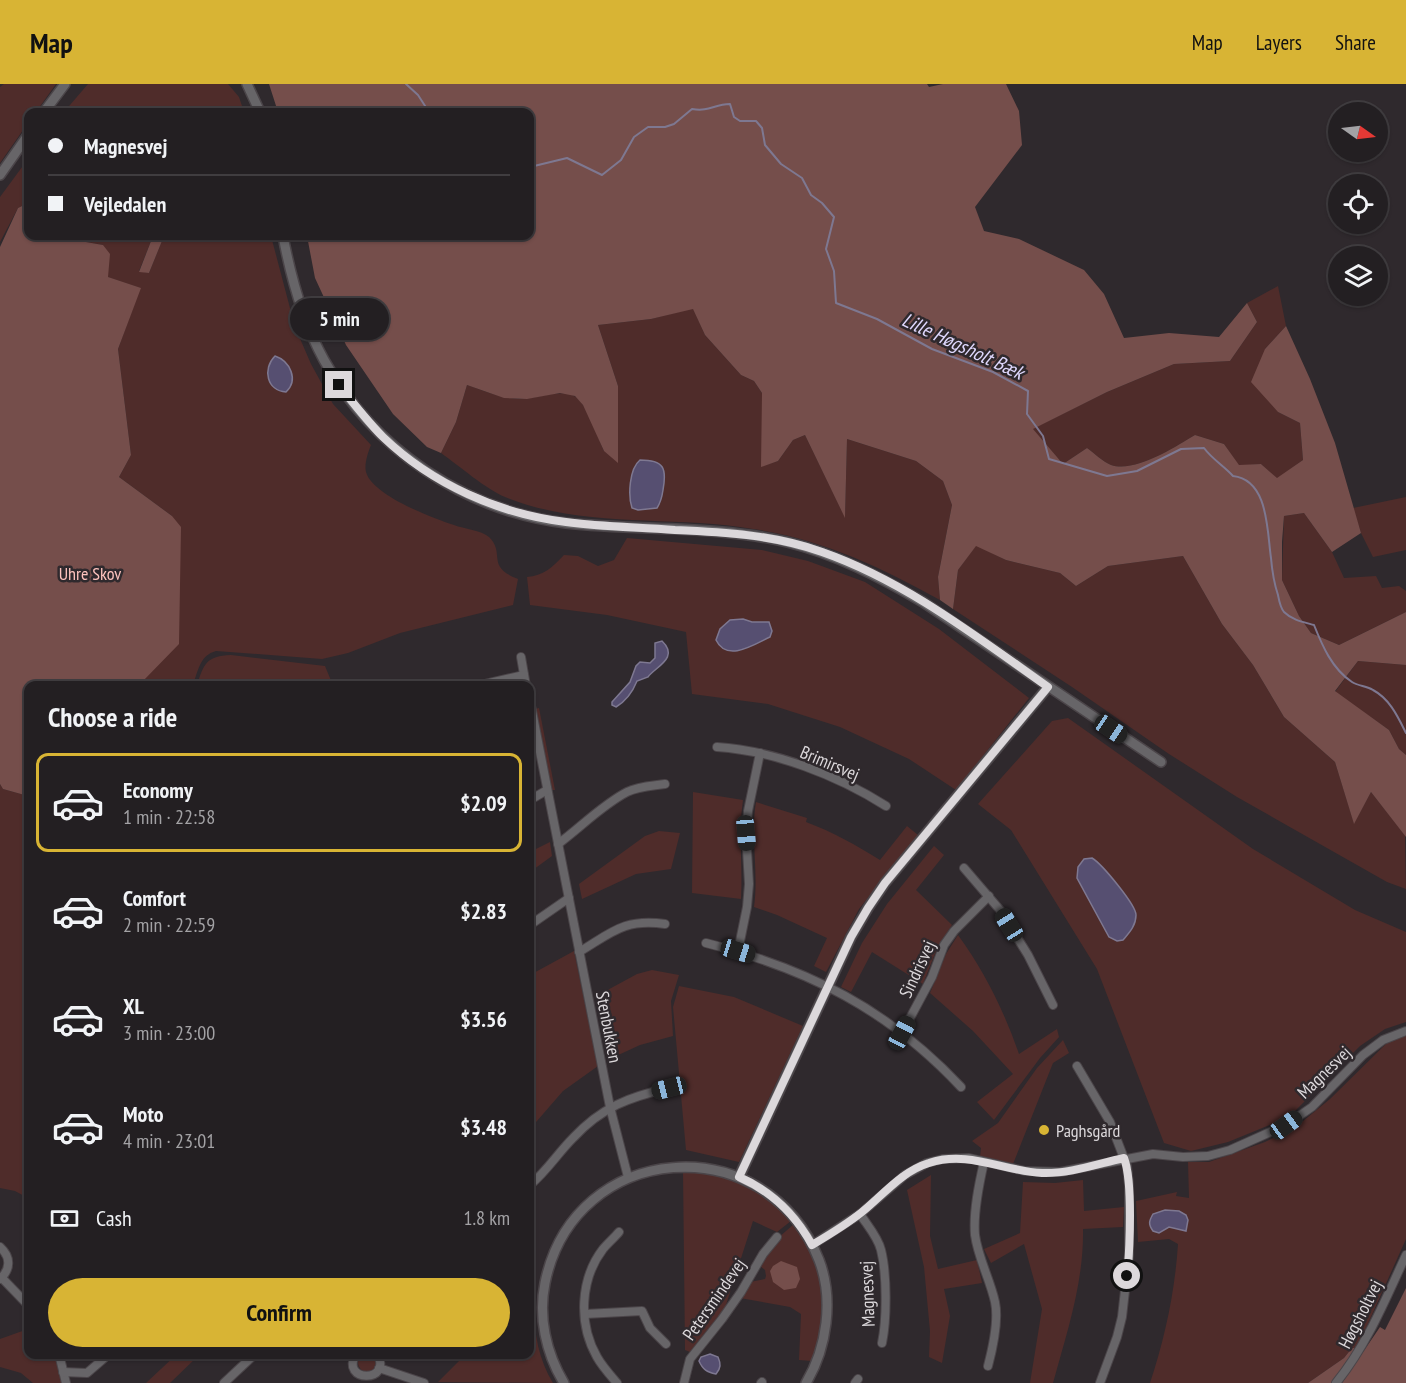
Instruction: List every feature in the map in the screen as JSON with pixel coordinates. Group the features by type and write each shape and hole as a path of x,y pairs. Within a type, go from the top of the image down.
{"street":[{"path":"48,108 65,84"},
{"path":"247,84 258,108"},
{"path":"0,175 24,141"},
{"path":"284,240 304,316 323,359 339,385 384,438 419,466 450,486 506,509 564,522 745,535 786,542 822,552 890,582 923,602 1161,762"},
{"path":"521,657 525,681"},
{"path":"498,681 524,675"},
{"path":"739,1177 857,927 885,883 1048,687"},
{"name":"Stenbukken","path":"534,721 610,1107 628,1178"},
{"name":"Brimirsvej","path":"717,747 760,753 822,774 886,807"},
{"path":"738,951 749,884 746,833 748,812 760,753"},
{"path":"558,844 611,802 643,787 665,784"},
{"path":"534,798 548,790"},
{"path":"964,868 989,896 1028,955 1053,1005"},
{"name":"Sindrisvej","path":"902,1033 932,977 944,945 954,931 989,896"},
{"path":"534,921 568,898"},
{"path":"579,952 612,930 629,924 645,922 665,924"},
{"path":"706,943 767,960 828,986 870,1010 902,1033 932,1057 962,1087"},
{"name":"Magnesvej","path":"812,1245 860,1214 905,1175 927,1163 955,1158 1025,1171 1051,1172 1153,1154 1183,1157 1208,1156 1230,1150 1286,1125 1312,1107 1363,1055 1383,1040 1406,1031"},
{"path":"1077,1066 1110,1122 1124,1158 1129,1185 1129,1255 1120,1327 1100,1383"},
{"path":"534,1182 591,1120 610,1107 638,1095 669,1088"},
{"path":"984,1162 975,1225 976,1238 995,1303 993,1338 988,1366"},
{"path":"564,1383 550,1353 544,1333 543,1312 549,1265 565,1231 578,1214 610,1187 628,1178 656,1169 680,1166 716,1170 739,1177 760,1188 779,1202 795,1219 812,1245 825,1285 827,1306 826,1327 821,1347 806,1383"},
{"name":"Magnesvej","path":"860,1214 881,1250 885,1302 885,1329 882,1343"},
{"path":"617,1383 597,1357 589,1339 584,1302 588,1279 595,1262 603,1249 619,1232"},
{"name":"Petersmindevej","path":"684,1383 690,1359 722,1319 763,1254 777,1237"},
{"path":"0,1247 8,1256 9,1264 1,1278 24,1301"},
{"name":"Høgsholtvej","path":"1336,1383 1352,1364 1373,1327 1406,1255"},
{"path":"585,1314 642,1311 650,1329 666,1344"},
{"path":"59,1359 66,1383"},
{"path":"63,1372 87,1373 103,1359"},
{"path":"224,1383 250,1359"},
{"path":"355,1359 353,1367 358,1379 369,1377 377,1372 379,1359"},
{"path":"379,1368 424,1383"}],"shaded area":[{"path":"4,84 56,84 39,108 24,108 24,129 0,163 0,87"},
{"path":"88,84 228,84 239,97 243,108 67,108"},
{"path":"24,164 24,205 18,208 0,242 0,197"},
{"path":"85,240 151,240 139,271 149,273 162,240 272,240 295,327 311,364 333,404 371,445 366,472 371,481 404,505 489,537 494,543 502,569 518,579 513,605 400,633 348,653 322,659 216,651 203,660 194,681 143,681 172,516 119,477 131,455 118,349 140,288 107,277 103,245"},
{"path":"1278,286 1286,326 1265,349 1278,412 1300,423 1303,460 1277,479 1261,464 1239,466 1224,444 1195,435 1154,458 1131,465 1111,465 1087,448 1063,464 1032,429 1107,392 1174,364 1230,361 1257,322 1247,303"},
{"path":"693,308 705,335 741,375 754,381 762,393 762,466 778,461 793,440 805,435 845,517 847,439 916,461 943,481 952,505 938,577 940,600 850,556 778,534 722,525 566,514 535,507 498,494 441,453 456,422 467,385 514,399 560,393 576,397 585,407 604,451 618,386 598,325 651,319"},
{"path":"275,356 285,362 291,371 292,382 286,392 274,388 268,378 269,367"},
{"path":"640,460 659,464 664,471 662,495 657,508 638,510 632,508 630,483 636,464"},
{"path":"1406,497 1406,550 1373,557 1361,533 1353,508"},
{"path":"1304,513 1332,552 1344,578 1376,576 1382,588 1399,586 1406,591 1406,612 1339,645 1311,633 1299,616 1282,580 1284,516"},
{"path":"627,538 762,550 808,561 865,582 939,629 1029,698 956,790 909,759 840,727 768,704 692,694 686,632 607,615 530,605 527,577 547,570 564,555 578,556 598,566 614,560"},
{"path":"976,545 1006,560 1060,573 1076,586 1108,566 1183,556 1222,624 1253,665 1284,717 1335,762 1354,823 1371,792 1405,835 1406,889 1387,882 1237,797 953,609 958,570"},
{"path":"743,619 752,622 769,622 772,631 770,637 742,650 727,650 721,647 716,640 720,629 730,620"},
{"path":"662,641 668,652 664,662 648,677 637,681 629,696 620,705 616,707 612,705 612,702 630,682 636,666 640,662 650,663 655,658 655,643"},
{"path":"223,656 325,666 331,681 199,681 207,662"},
{"path":"1358,661 1406,665 1406,755 1399,749 1389,730 1335,692"},
{"path":"539,708 555,790 551,790 535,709"},
{"path":"1068,718 1253,849 1355,910 1406,932 1406,1022 1385,1029 1360,1046 1289,1117 1228,1142 1191,1151 1164,1143 1097,969 1011,830 978,804 1052,721"},
{"path":"0,784 3,789 24,795 24,1196 15,1191 0,1188"},
{"path":"693,792 743,800 741,899 692,893"},
{"path":"756,802 807,818 806,822 844,839 880,860 907,826 918,835 859,909 826,972 814,966 827,938 754,907"},
{"path":"659,831 680,833 671,869 636,874 582,899 579,884 645,836"},
{"path":"550,842 552,856 534,869 534,850"},
{"path":"934,846 944,855 916,890 952,925 938,946 923,984 872,952 851,992 841,987 862,943 887,904"},
{"path":"1092,858 1118,885 1135,910 1135,923 1123,940 1117,941 1109,937 1077,878 1078,867 1084,859"},
{"path":"958,935 993,992 1019,1054 1057,1029 1059,1037 1040,1058 994,1120 977,1102 1013,1074 973,1031 930,993 946,954"},
{"path":"574,951 598,1066 563,1091 534,1124 534,973"},
{"path":"652,970 679,975 671,1001 673,1036 640,1045 614,1057 602,993 637,974"},
{"path":"679,986 734,997 803,1026 739,1162 686,1150 673,1007"},
{"path":"1406,1035 1406,1239 1357,1348 1352,1348 1344,1358 1308,1383 1150,1383 1168,1314 1178,1244 1169,1239 1138,1242 1136,1201 1177,1192 1176,1196 1189,1198 1188,1162 1209,1162 1265,1142 1297,1126 1330,1099 1389,1041"},
{"path":"1063,1040 1069,1053 1053,1063 1013,1164 980,1157 981,1148 972,1141 998,1123 1037,1068"},
{"path":"683,1170 728,1179 756,1191 781,1209 791,1221 777,1232 753,1221 725,1308 690,1352 685,1350"},
{"path":"931,1175 930,1236 938,1269 977,1260 982,1283 944,1289 950,1316 942,1363 929,1357 930,1331 924,1267 907,1190"},
{"path":"1083,1180 1084,1211 1124,1207 1123,1227 1083,1229 1078,1288 1053,1383 1030,1383 1042,1309 1024,1244 991,1263 984,1249 1020,1233 1023,1182 1055,1183"},
{"path":"1165,1210 1179,1211 1186,1215 1188,1220 1186,1231 1169,1227 1159,1233 1153,1231 1150,1222 1153,1214"},
{"path":"794,1224 813,1259 823,1298 823,1325 812,1361 799,1360 801,1314 790,1307 740,1298 750,1282 765,1279 765,1270 760,1266 778,1238"},
{"path":"534,1310 536,1336 542,1360 553,1383 438,1382 461,1359 534,1359"},
{"path":"24,1330 24,1359 56,1359 63,1383 33,1383 21,1373 0,1367 0,1339"},
{"path":"710,1354 719,1359 720,1368 716,1374 702,1367 699,1361 701,1357"},
{"path":"172,1359 195,1359 170,1383 146,1383"},
{"path":"360,1359 375,1360 373,1369 367,1372 361,1369 358,1363"}],"green space":[{"path":"269,84 927,84 929,87 943,84 1006,84 1019,111 1022,145 975,207 984,231 1019,239 1084,270 1104,294 1124,338 1169,333 1219,337 1247,303 1257,322 1230,361 1174,364 1107,392 1033,429 1063,464 1087,448 1111,465 1131,465 1154,458 1195,435 1224,444 1239,465 1261,464 1277,478 1303,460 1300,423 1278,412 1251,382 1265,349 1286,326 1335,443 1361,533 1332,552 1304,513 1284,516 1282,580 1299,616 1311,633 1339,645 1406,612 1406,665 1358,661 1335,691 1389,730 1399,749 1406,755 1406,837 1371,792 1354,824 1335,762 1284,717 1253,665 1222,624 1183,556 1108,566 1076,586 1060,573 1006,560 976,546 958,570 953,609 940,600 938,577 952,505 943,481 916,461 847,439 845,518 805,435 793,440 778,461 761,467 762,393 754,381 741,375 705,335 693,309 651,319 598,325 618,386 618,463 604,451 583,405 575,396 560,393 527,399 504,398 467,385 456,422 441,453 427,447 393,414 346,345 315,278 308,240 534,240 534,108 277,108"},
{"name":"Uhre Skov","path":"24,205 24,240 85,240 103,245 110,254 108,277 141,288 118,349 131,455 119,477 172,516 181,527 179,644 143,681 24,681 24,795 3,789 0,784 0,247 18,208"},
{"path":"151,240 162,240 149,273 139,272"},
{"path":"781,1261 797,1267 800,1279 796,1288 784,1290 773,1282 770,1271"},
{"path":"1406,1288 1406,1383 1342,1383 1380,1327 1385,1330"},
{"path":"1352,1348 1357,1348 1332,1383 1308,1383 1344,1358"}],"waterway":[{"name":"Lille Høgsholt Bæk","path":"406,84 418,95 426,108"},
{"name":"Lille Høgsholt Bæk","path":"534,166 567,158 602,175 621,160 634,137 648,127 665,127 674,124 692,109 730,104 734,117 740,121 756,121 762,128 765,145 781,164 802,178 811,195 822,203 834,217 826,249 834,271 836,303 877,319 932,349 993,372 1028,391 1027,414 1043,436 1049,459 1107,476 1137,471 1181,449 1204,448 1233,476 1245,480 1254,487 1264,509 1273,576 1283,610 1294,619 1314,625 1333,664 1352,682 1371,689 1384,698 1406,733"}],"place":[{"name":"Paghsgård","path":"1044,1130"}],"route":[{"path":"339,385 384,438 429,473 476,498 535,517 564,522 745,535 786,542 822,552 890,582 964,629 1048,687 885,883 868,908 851,937 739,1177 770,1194 779,1202 802,1228 812,1245 860,1214 905,1175 927,1163 943,1159 969,1158 1042,1173 1060,1172 1124,1158 1129,1185 1127,1276"}]}
